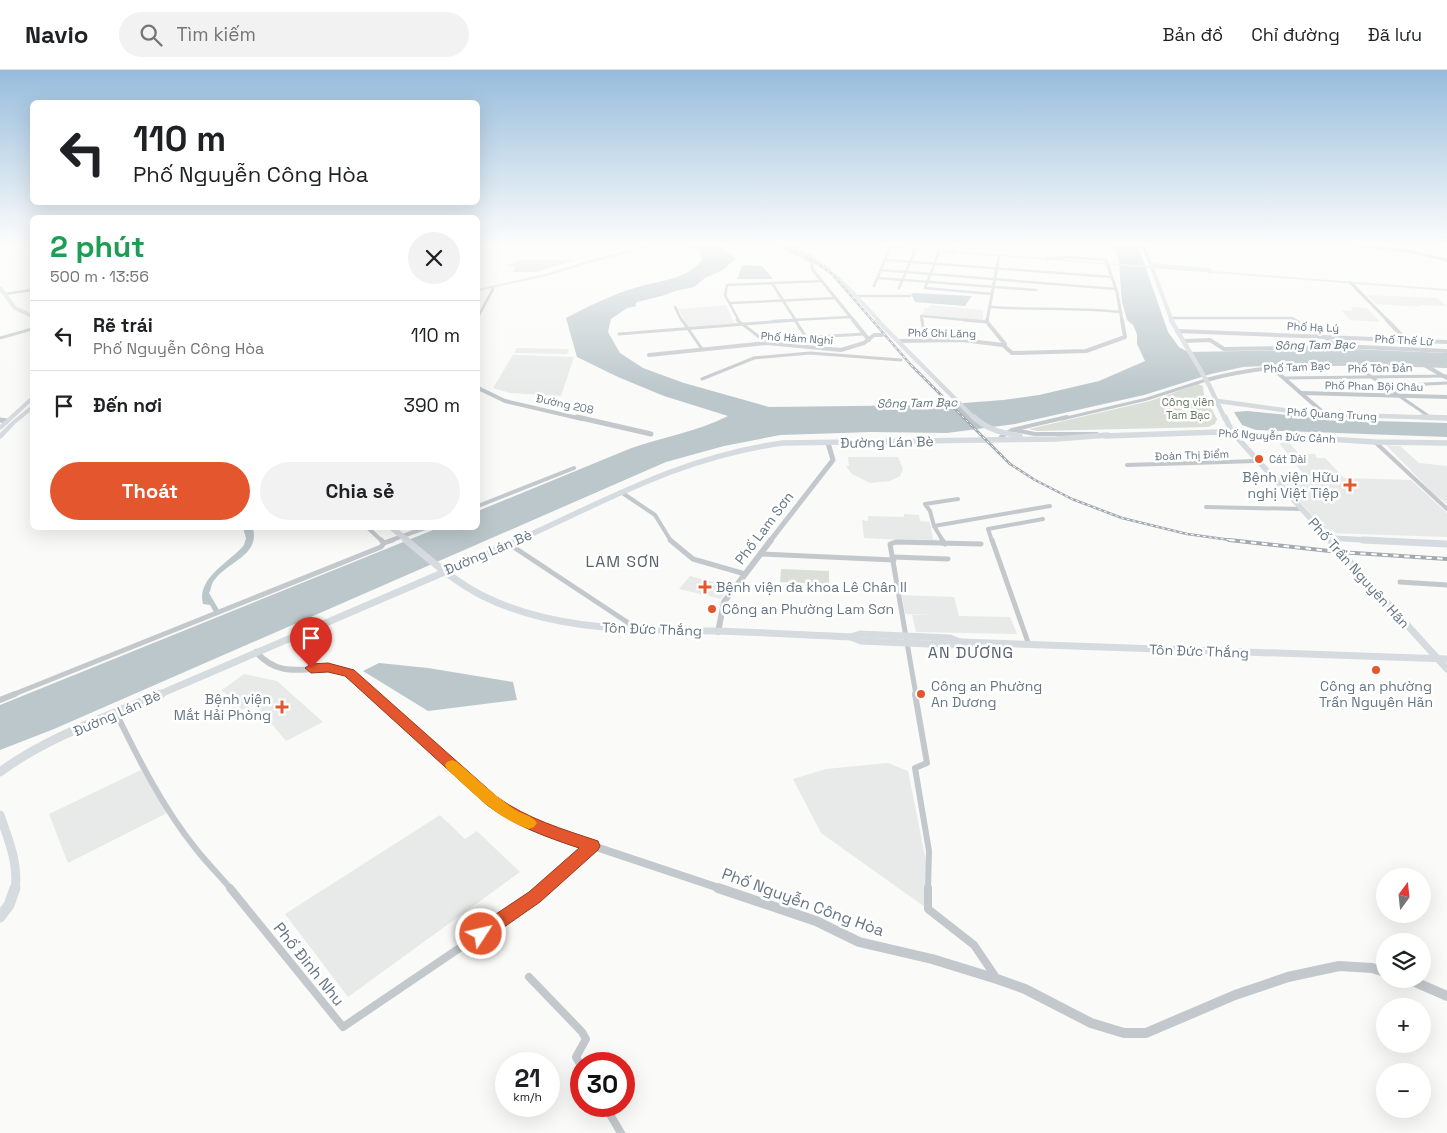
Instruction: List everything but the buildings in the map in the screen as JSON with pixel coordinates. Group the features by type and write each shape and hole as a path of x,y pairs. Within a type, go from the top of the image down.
{"highway":[{"path":"0,428 4,420 30,401"},
{"path":"0,437 30,409"}],"main road":[{"name":"Phố Nguyễn Đức Cảnh","path":"853,293 885,334 898,341 970,415 988,428 1007,434 1027,437 1232,432 1375,442 1447,443"},
{"path":"1161,293 1170,318 1218,401 1232,432"},
{"path":"5,294 15,308 30,315"},
{"name":"Phố Quang Trung","path":"1218,401 1256,408 1326,415 1447,418"},
{"name":"Phố Trần Nguyên Hãn","path":"1232,432 1447,669"},
{"name":"Phố Nguyễn Đức Cảnh","path":"1003,440 1108,436"},
{"name":"Đường Lán Bè","path":"0,772 20,757 48,743 509,544 686,465 749,447 783,443 1003,440"},
{"name":"Tôn Đức Thắng","path":"395,530 463,583 483,595 525,613 580,625 636,629 850,637 861,641 905,639 951,644 960,642 1447,659"},
{"path":"1328,538 1447,544"},
{"path":"0,815 16,862 18,879 8,909 0,917"}],"street":[{"path":"5,294 14,293"},
{"path":"480,313 491,293"},
{"path":"725,293 736,319 767,344"},
{"path":"778,293 813,348"},
{"path":"831,293 869,340"},
{"path":"974,293 992,294 987,322"},
{"path":"925,340 920,334 924,333 921,316 987,322 1005,344 1003,345 1012,353 1086,351 1122,340 1126,336 1117,293"},
{"path":"1360,293 1406,340"},
{"path":"856,296 910,296"},
{"path":"730,303 835,298"},
{"path":"675,307 686,328 702,349"},
{"path":"989,307 1121,312"},
{"path":"25,313 30,312"},
{"path":"618,334 740,323 850,317"},
{"path":"1170,318 1292,318 1340,347"},
{"path":"0,338 30,330"},
{"name":"Phố Hạ Lý","path":"1177,331 1447,342"},
{"path":"763,340 885,334"},
{"name":"Phố Hàm Nghi","path":"649,355 767,344 841,350 869,340 874,335 885,334"},
{"name":"Phố Chi Lăng","path":"898,341 962,340 1003,345"},
{"name":"Phố Thế Lữ","path":"1185,343 1210,340 1224,349 1340,347 1447,351"},
{"path":"702,379 754,358 810,353 901,360"},
{"path":"1354,365 1431,418"},
{"name":"Phố Tam Bạc","path":"1205,378 1271,367 1354,365 1447,366"},
{"path":"1426,366 1445,376"},
{"path":"1271,367 1326,415"},
{"name":"Phố Tôn Đản","path":"1284,378 1445,376"},
{"path":"1003,440 1001,436 1012,430 1147,399 1205,378"},
{"path":"1384,386 1447,383"},
{"name":"Đường 208","path":"480,389 505,401 651,434"},
{"name":"Phố Phan Bội Châu","path":"1301,393 1447,396"},
{"path":"1012,430 1035,434 1090,433 1108,436"},
{"path":"1375,442 1411,478 1447,508"},
{"name":"Phố Lam Sơn","path":"718,632 724,602 833,460 828,443"},
{"name":"Đoàn Thị Điểm","path":"1127,465 1257,461"},
{"path":"480,505 574,468"},
{"path":"622,492 655,515 670,540 693,559 745,574"},
{"path":"945,544 934,526 930,511 925,504 958,499"},
{"path":"934,526 1050,506"},
{"path":"1206,507 1301,509"},
{"path":"1029,645 988,529 1043,519"},
{"path":"370,530 384,543"},
{"path":"0,700 381,547 384,543 412,530"},
{"path":"981,544 896,542 890,544 927,763 915,768 930,850 928,909 974,945 997,979"},
{"path":"509,544 636,629"},
{"path":"761,554 948,559"},
{"path":"1400,582 1447,584"},
{"name":"Phố Nguyễn Công Hòa","path":"256,652 269,665 278,668 328,668 350,673 492,801 511,815 548,831 816,921 860,942 932,959 997,979 1025,989 1091,1023 1124,1033 1146,1033 1235,995 1288,977 1339,966 1376,969"},
{"name":"Phố Đinh Nhu","path":"116,713 139,759 178,824 196,849 246,906 288,962 343,1027 535,897 592,846"},
{"path":"529,977 582,1032 586,1039 579,1052"},
{"path":"1429,988 1447,996"},
{"path":"612,1117 621,1133"}],"shaded area":[{"name":"Sông Tam Bạc","path":"619,293 671,293 637,302 635,305 637,306 627,308 611,319 608,332 620,353 643,368 684,383 769,407 937,405 1003,400 1039,395 1099,381 1145,361 1137,344 1137,334 1133,325 1127,320 1121,293 1154,293 1168,332 1179,347 1188,352 1349,349 1447,353 1447,365 1348,362 1243,367 1211,374 1144,395 1015,424 947,433 872,432 780,435 724,446 666,462 54,729 0,750 0,705 433,530 480,530 480,510 629,449 716,422 728,416 664,396 577,357 566,318"},
{"path":"911,294 972,296 965,306 915,302"},
{"path":"1367,295 1437,298 1447,306 1419,305 1422,307 1376,304"},
{"path":"726,305 734,323 688,327 678,309"},
{"path":"930,305 983,310 983,321 922,315 925,308 929,308"},
{"path":"1351,307 1367,308 1380,322 1350,320 1341,310 1353,311"},
{"path":"517,348 569,349 567,354 514,353"},
{"path":"513,355 574,357 561,396 510,393 493,388"},
{"path":"1247,411 1338,420 1447,423 1447,437 1256,430 1242,425 1234,412"},
{"name":"Bệnh viện Hữu nghị Việt Tiệp","path":"1276,439 1287,440 1298,453 1315,454 1317,458 1325,458 1344,478 1411,480 1447,513 1447,537 1328,533 1277,477 1305,476"},
{"path":"1386,445 1400,446 1419,463 1447,466 1447,504 1434,494"},
{"path":"848,457 898,457 903,469 900,476 890,481 870,483 852,474 846,466 849,466"},
{"path":"904,514 919,515 920,521 930,522 933,539 938,540 938,542 864,538 862,520 868,521 868,516 904,517"},
{"path":"244,530 253,530 252,546 213,582 209,593 219,610 214,612 210,605 203,604 204,586 209,578 244,545 246,538"},
{"name":"Bệnh viện đa khoa Lê Chân II","path":"690,576 730,586 721,599 679,589"},
{"path":"902,595 954,597 959,616 1010,617 1017,634 916,632 912,615 931,615 905,614"},
{"path":"379,663 428,668 513,682 517,700 428,711 363,671"},
{"name":"Bệnh viện Mắt Hải Phòng","path":"244,674 277,681 323,722 286,741 255,704 241,710 222,690"},
{"path":"888,763 908,771 927,866 925,907 821,833 793,779 826,769"},
{"path":"141,770 167,813 68,863 49,814"},
{"path":"440,815 465,839 477,831 520,872 348,997 285,914"}],"green space":[{"name":"Công viên Tam Bạc","path":"1198,384 1203,386 1204,395 1217,419 1215,424 1208,427 1037,431 1029,429 1150,401"},
{"path":"781,569 829,571 829,584 780,582"}],"tunnel":[{"path":"881,335 886,334"}],"railway":[{"path":"848,293 911,365 1010,464 1035,480 1072,499 1122,518 1187,534 1237,541"},
{"path":"1229,540 1237,541"},
{"path":"1237,541 1339,552 1447,559"}],"slow traffic":[{"path":"452,765 492,801 511,815 529,823"}],"place":[{"name":"Cát Dài","path":"1259,459"},
{"name":"Bệnh viện Hữu nghị Việt Tiệp","path":"1350,485"},
{"name":"Bệnh viện đa khoa Lê Chân II","path":"705,587"},
{"name":"Công an Phường Lam Sơn","path":"712,609"},
{"name":"Công an phường Trần Nguyên Hãn","path":"1376,670"},
{"name":"Công an Phường An Dương","path":"921,694"},
{"name":"Bệnh viện Mắt Hải Phòng","path":"282,707"}],"district":[{"name":"LAM SƠN","path":"623,561"},
{"name":"AN DƯƠNG","path":"971,652"}],"route":[{"path":"311,668 340,669 350,673 492,801 511,815 548,831 592,846 535,897 481,934"}]}
